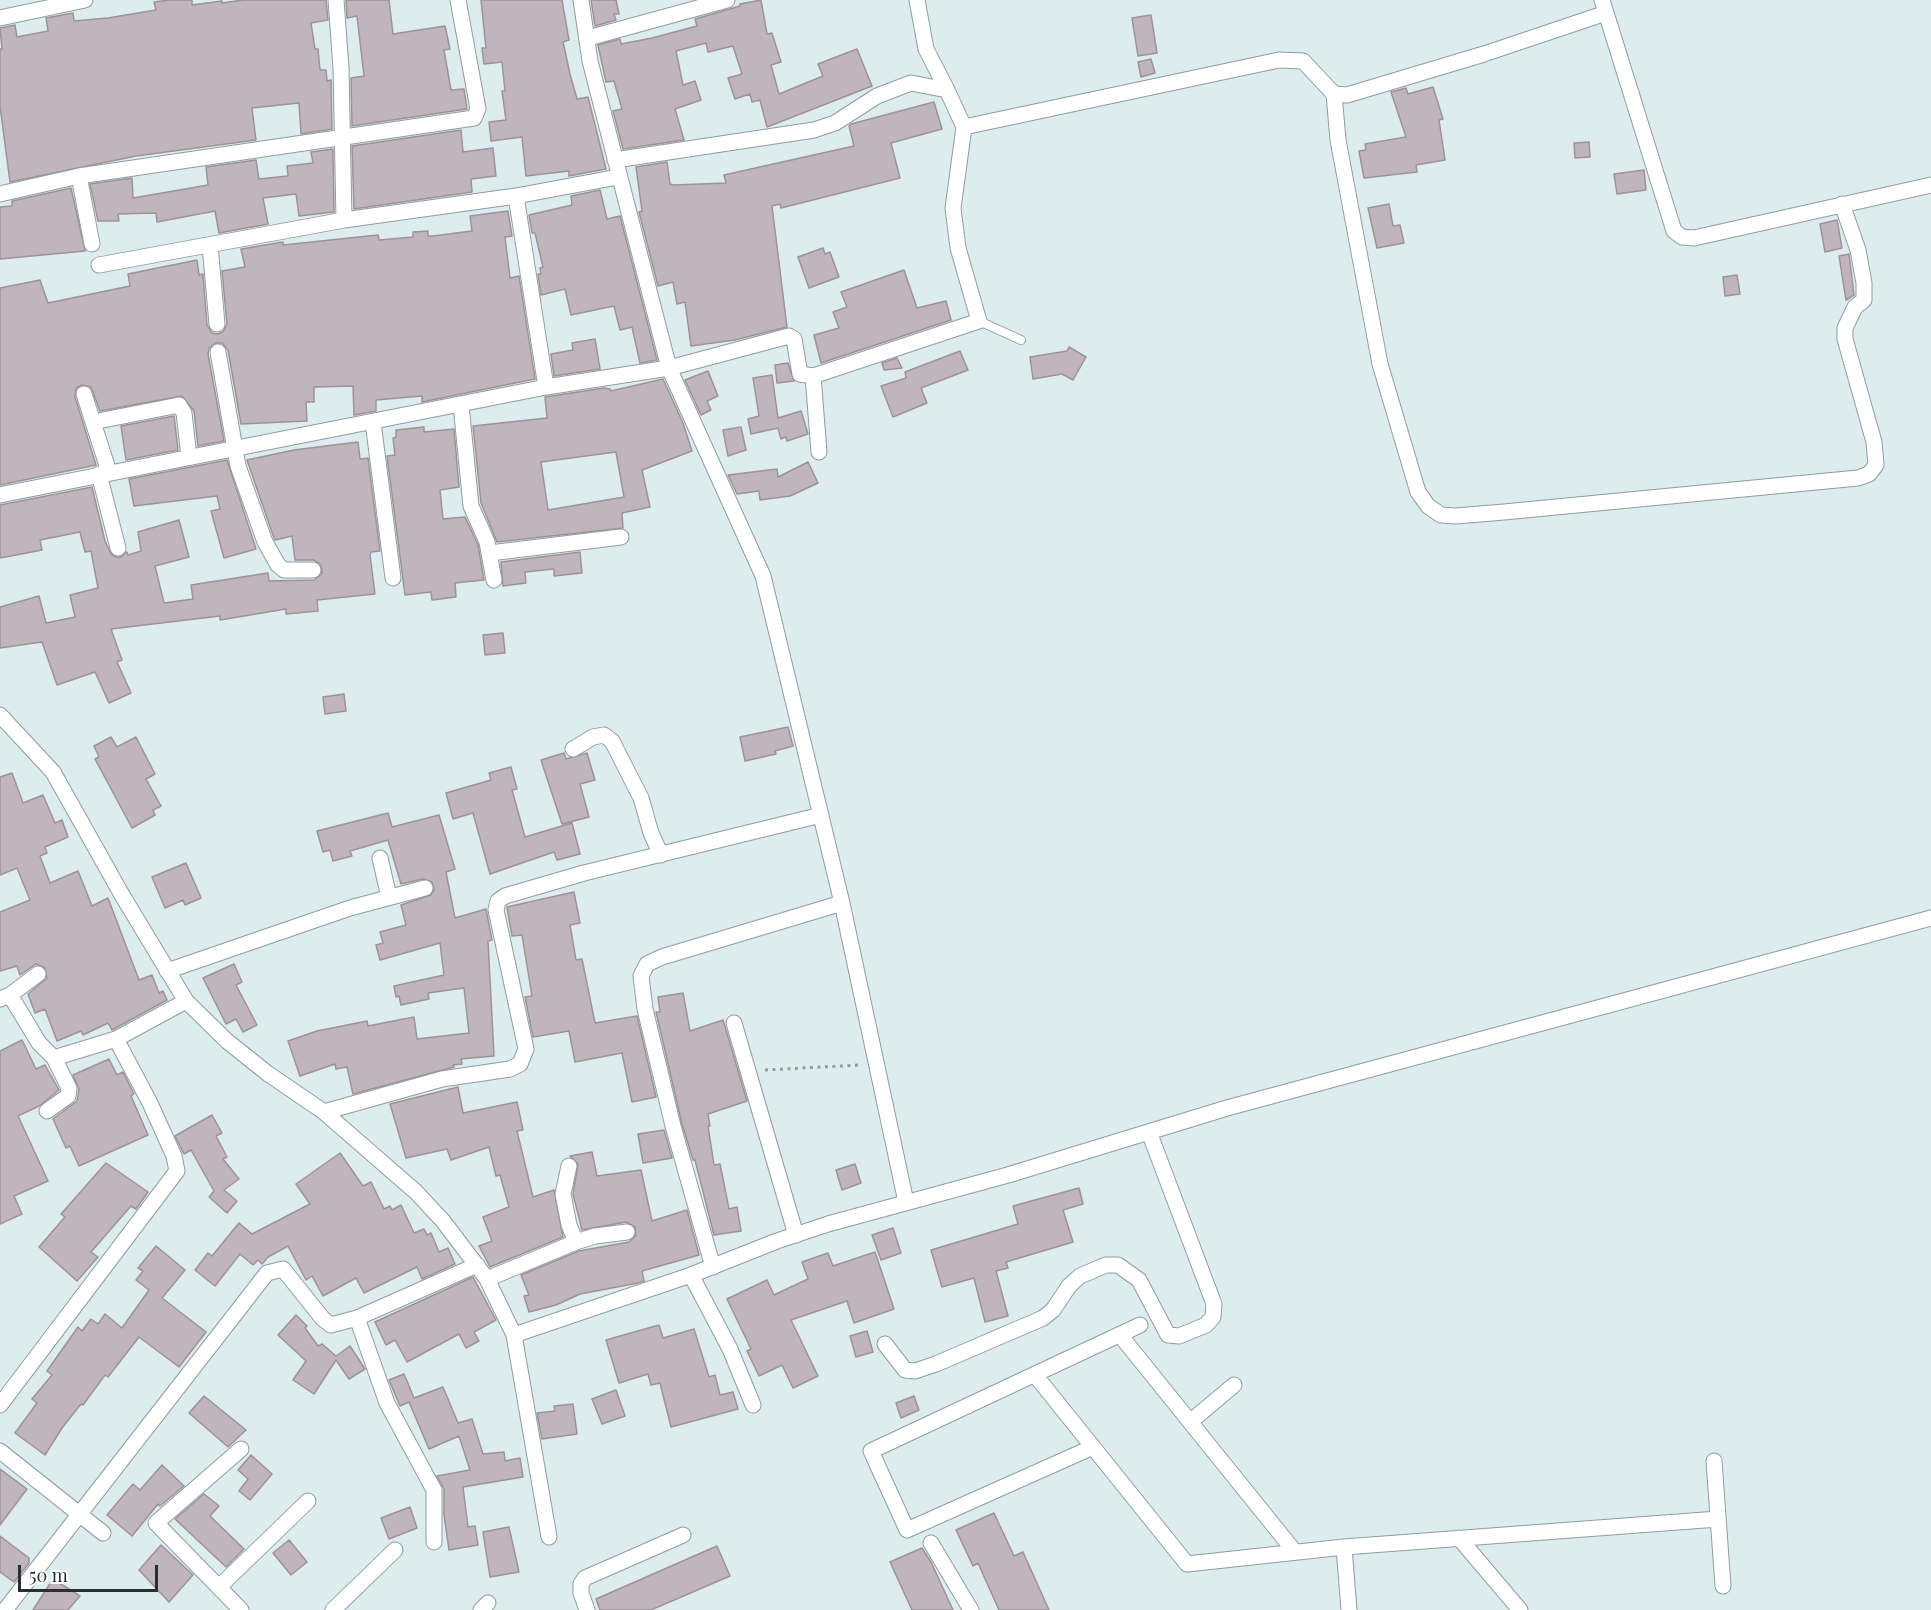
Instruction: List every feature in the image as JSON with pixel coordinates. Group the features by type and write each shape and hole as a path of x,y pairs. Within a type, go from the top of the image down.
{"street":[{"path":"0,18 85,0"},
{"path":"336,0 344,220"},
{"path":"0,194 79,176 474,118 478,109 458,0"},
{"path":"581,0 590,61 618,177 643,259 669,368 763,576 842,903 906,1202"},
{"path":"588,38 727,0"},
{"path":"0,495 546,387 669,368 789,336 794,339 800,374 813,376 979,321 958,248 953,208 964,127 926,49 917,0"},
{"path":"1334,94 1347,95 1473,58 1604,7 1642,136 1676,233 1694,238 1931,185"},
{"path":"964,127 1279,60 1303,61 1334,94 1338,140 1380,364 1418,492 1428,506 1441,515 1504,512 1858,478 1869,474 1876,465 1874,442 1845,339 1845,328 1855,307 1864,300 1864,283 1858,250 1842,204"},
{"path":"615,160 814,130 835,123 877,96 911,83 947,90"},
{"path":"79,176 92,244"},
{"path":"99,266 344,220 516,196 618,177"},
{"path":"516,196 546,387"},
{"path":"210,245 217,324"},
{"path":"218,352 234,449 252,511 265,543 278,565 284,570 313,570"},
{"path":"813,376 819,452"},
{"path":"84,394 93,422 104,473 117,548"},
{"path":"93,422 179,405 184,413 189,457"},
{"path":"461,405 471,506 490,554 494,580"},
{"path":"373,422 393,578"},
{"path":"490,554 621,537"},
{"path":"0,715 53,772 186,1001 227,1041 259,1067 324,1112 416,1192 487,1279 514,1335 549,1537"},
{"path":"573,749 593,737 604,735 612,741 641,798 651,833 661,855"},
{"path":"324,1112 442,1079 510,1069 520,1064 526,1049 512,978 500,935 498,901 505,896 584,873 821,815"},
{"path":"380,858 389,897"},
{"path":"167,971 389,897 425,888"},
{"path":"712,1267 673,1126 645,1010 641,976 647,964 662,957 842,903"},
{"path":"514,1335 691,1275 796,1235 906,1202 1008,1175 1227,1108 1931,918"},
{"path":"38,974 5,997 39,1043 54,1058 69,1088 68,1096 47,1111"},
{"path":"54,1058 116,1039 186,1001"},
{"path":"734,1023 796,1235"},
{"path":"0,1405 177,1171 174,1156 150,1103 116,1039"},
{"path":"885,1344 905,1370 915,1371 936,1364 1043,1318 1053,1310 1069,1286 1080,1276 1106,1265 1118,1265 1139,1280 1168,1335 1179,1336 1206,1325 1213,1317 1214,1304 1149,1132"},
{"path":"569,1166 563,1200 576,1242"},
{"path":"487,1279 576,1242 595,1236 627,1232"},
{"path":"5,1610 267,1273 283,1269 323,1319 331,1325 357,1318 477,1265"},
{"path":"691,1275 730,1349 753,1405"},
{"path":"357,1318 387,1403 434,1490 434,1542"},
{"path":"1093,1447 907,1530 871,1451 1140,1325"},
{"path":"1120,1335 1295,1552"},
{"path":"1035,1375 1187,1564 1344,1547 1718,1519"},
{"path":"1190,1422 1234,1385"},
{"path":"241,1449 156,1523 241,1610"},
{"path":"0,1451 103,1533"},
{"path":"1714,1461 1723,1586"},
{"path":"219,1587 308,1500"},
{"path":"587,1610 581,1593 581,1584 585,1578 683,1535"},
{"path":"1459,1538 1520,1610"},
{"path":"931,1542 971,1610"},
{"path":"1344,1547 1349,1610"},
{"path":"333,1610 395,1550"}],"lane":[{"path":"979,321 1021,340"}],"path":[{"path":"748,1071 877,1064"}],"building":[{"path":"192,0 192,5 243,0 326,0 328,20 311,23 315,49 318,49 320,70 326,70 327,81 331,80 332,129 301,134 299,103 252,108 256,140 136,156 10,182 0,106 0,49 2,49 0,28 15,25 17,37 48,31 46,18 73,13 74,21 108,18 156,10 154,2"},
{"path":"346,0 389,0 393,34 445,26 450,49 444,50 451,90 464,89 467,109 352,126 351,78 364,76 357,16 347,18"},
{"path":"481,0 562,0 569,40 563,42 570,74 577,99 588,97 606,169 569,176 569,171 526,176 522,137 491,141 489,122 506,120 502,91 505,91 502,62 484,64 482,48 486,48"},
{"path":"591,0 616,0 619,14 614,14 616,20 595,26"},
{"path":"761,0 767,34 772,33 781,62 771,65 779,94 823,76 818,64 857,49 872,86 767,127 760,100 752,102 750,94 735,99 728,78 742,74 733,46 708,52 706,43 676,51 683,85 695,81 701,100 675,109 684,140 623,149 613,111 622,109 614,81 606,82 598,45 620,39 621,44 697,26 695,19 740,6 740,4"},
{"path":"1151,15 1157,53 1138,56 1132,18"},
{"path":"1151,59 1155,73 1141,77 1138,62"},
{"path":"1433,87 1443,119 1439,120 1445,160 1416,165 1417,172 1364,178 1359,151 1366,150 1365,144 1406,137 1391,92 1406,88 1408,94"},
{"path":"934,102 942,129 891,143 900,178 781,208 780,204 772,206 787,327 735,340 691,346 685,302 677,304 673,282 658,286 639,212 642,211 636,167 667,162 670,184 674,185 726,183 724,175 854,146 849,126 851,124"},
{"path":"461,130 463,152 493,148 496,176 471,179 472,192 354,209 352,146"},
{"path":"1589,142 1590,157 1575,158 1574,143"},
{"path":"333,149 334,212 299,216 296,194 263,198 268,224 219,233 215,211 157,222 156,213 118,214 119,221 98,221 90,184 132,178 133,198 208,185 206,167 256,160 259,179 288,176 287,166 313,163 311,152"},
{"path":"1644,170 1646,190 1617,194 1614,174"},
{"path":"71,188 85,251 0,259 0,207 12,206 12,201"},
{"path":"600,190 607,219 620,216 657,360 640,363 632,327 620,330 614,306 571,315 565,289 541,295 538,274 541,274 540,268 543,267 529,215 572,205 571,196"},
{"path":"1389,204 1393,226 1400,225 1404,243 1377,248 1368,208"},
{"path":"508,211 512,236 505,237 510,278 519,276 535,379 422,402 422,396 376,400 376,411 354,415 353,386 314,387 314,402 306,402 307,421 241,424 228,350 222,343 216,343 209,348 208,354 224,441 198,446 194,411 182,396 100,411 91,387 82,385 76,388 75,397 96,465 0,485 0,288 40,280 48,303 130,286 128,274 197,260 199,275 203,274 207,325 212,333 218,334 223,332 227,324 222,271 245,267 241,249 283,242 283,245 378,235 379,240 413,237 413,232 428,231 428,236 433,236 472,231 470,216"},
{"path":"1837,220 1842,248 1825,252 1820,224"},
{"path":"823,248 825,254 830,252 839,277 809,288 798,257"},
{"path":"1849,254 1854,295 1846,300 1839,256"},
{"path":"904,270 917,308 946,301 951,320 821,363 814,335 839,328 833,312 847,307 841,292"},
{"path":"1737,275 1740,294 1725,296 1723,277"},
{"path":"595,339 600,369 554,376 551,354 573,350 572,343"},
{"path":"1069,347 1086,357 1073,380 1062,374 1033,379 1030,357 1067,351"},
{"path":"960,351 968,370 921,388 927,403 893,417 881,386 906,378 905,372"},
{"path":"897,358 902,368 884,370 882,363"},
{"path":"788,363 794,381 777,383 775,365"},
{"path":"708,371 718,396 707,401 711,410 701,415 685,380"},
{"path":"772,375 778,418 801,411 808,434 787,441 786,437 781,439 778,428 751,434 748,419 759,416 753,378"},
{"path":"663,379 683,423 692,451 642,470 650,507 622,513 623,528 497,542 481,503 473,426 547,418 545,397 604,388 611,391","holes":["616,452 624,497 548,510 541,462"]},
{"path":"174,416 178,450 126,460 121,426"},
{"path":"424,427 424,432 454,429 459,487 440,490 443,519 465,517 478,545 484,580 455,583 456,597 432,600 431,592 405,595 387,456 395,455 393,438 396,437 396,430"},
{"path":"741,427 746,450 728,456 723,430"},
{"path":"358,442 360,459 368,458 380,551 371,552 370,555 375,594 317,600 318,611 286,614 286,609 220,620 220,616 111,629 122,660 117,662 131,693 109,703 95,672 57,685 42,642 0,648 0,607 39,596 46,623 75,617 70,595 98,588 91,551 85,552 80,532 40,540 42,550 0,558 0,505 92,487 105,541 111,554 116,557 121,557 127,552 128,555 141,551 138,532 179,520 189,557 155,566 164,603 193,599 191,585 268,573 269,581 314,580 322,574 321,565 314,560 295,560 292,536 275,540 247,460 294,450"},
{"path":"227,460 256,549 224,558 211,511 220,509 217,496 134,506 129,479"},
{"path":"808,462 818,483 790,496 760,500 759,491 737,494 728,475 777,469 778,477"},
{"path":"580,552 582,573 554,576 554,569 525,572 526,583 503,586 501,562"},
{"path":"503,633 505,653 485,655 483,635"},
{"path":"344,694 346,711 325,714 323,697"},
{"path":"788,727 793,746 775,751 776,754 745,761 740,737"},
{"path":"111,737 117,747 136,737 155,774 146,779 161,806 153,810 155,815 132,828 95,759 99,757 94,746"},
{"path":"564,753 566,759 587,753 595,780 580,784 589,817 562,824 541,760"},
{"path":"511,767 517,789 512,790 525,837 572,823 580,854 557,860 554,852 490,874 473,813 453,819 446,793 491,780 489,773"},
{"path":"12,773 23,803 43,795 55,823 62,820 68,837 45,847 47,853 40,856 50,883 78,871 92,906 108,898 139,980 152,975 159,993 163,991 167,1000 112,1030 108,1023 83,1035 81,1031 57,1041 45,1009 35,1013 28,994 47,978 45,968 36,964 20,975 17,966 0,971 0,912 30,900 17,868 0,875 0,777"},
{"path":"388,813 392,827 439,815 455,869 446,872 455,918 486,909 492,940 488,941 494,1056 461,1059 462,1064 453,1065 454,1067 353,1094 347,1067 336,1069 335,1064 300,1076 288,1041 317,1031 367,1021 368,1026 414,1017 417,1039 469,1033 464,988 428,993 429,999 401,1005 399,996 396,997 394,986 444,975 440,943 380,960 376,945 383,943 380,932 406,925 401,905 431,895 434,890 432,882 423,879 401,884 388,840 350,851 352,856 333,861 330,850 323,852 317,831"},
{"path":"186,863 201,898 185,905 183,900 165,908 152,877"},
{"path":"574,892 580,923 570,925 576,960 582,959 595,1023 637,1016 656,1097 632,1102 622,1053 575,1062 569,1031 533,1037 525,997 532,996 522,935 512,936 507,907"},
{"path":"234,964 242,982 236,985 257,1025 243,1032 236,1019 226,1024 203,978"},
{"path":"683,993 690,1031 723,1020 747,1101 708,1114 714,1165 720,1164 729,1209 737,1207 741,1231 714,1235 695,1160 693,1160 682,1124 656,1012 660,1012 658,997"},
{"path":"22,1040 36,1069 45,1065 59,1090 39,1106 18,1116 48,1181 14,1196 22,1214 0,1224 0,1051"},
{"path":"109,1059 117,1075 123,1072 134,1094 131,1096 148,1135 79,1166 70,1146 66,1148 53,1119 77,1101 79,1089 73,1075"},
{"path":"458,1087 463,1113 517,1102 523,1130 517,1131 533,1197 554,1190 563,1237 490,1267 479,1246 492,1241 483,1217 509,1207 500,1175 496,1176 489,1147 451,1160 447,1149 406,1158 390,1104"},
{"path":"212,1115 222,1133 216,1136 227,1157 223,1159 239,1179 224,1190 237,1201 227,1213 209,1197 214,1191 191,1150 184,1154 175,1136"},
{"path":"664,1130 672,1158 643,1163 638,1134"},
{"path":"592,1152 597,1176 641,1170 652,1221 687,1210 699,1255 642,1271 644,1281 580,1294 556,1305 529,1312 524,1296 529,1295 521,1275 579,1251 629,1242 636,1235 635,1227 626,1222 582,1230 573,1194 578,1164 570,1156"},
{"path":"340,1153 363,1186 371,1182 384,1209 390,1206 392,1210 401,1205 414,1233 424,1229 427,1235 431,1233 439,1252 448,1248 455,1264 422,1279 417,1267 364,1293 356,1278 323,1296 312,1276 306,1280 288,1246 268,1257 262,1264 258,1260 253,1265 240,1254 215,1286 195,1270 208,1253 212,1256 239,1223 252,1234 310,1204 296,1184"},
{"path":"106,1163 148,1192 136,1209 131,1206 91,1252 98,1257 77,1281 39,1247 65,1217 61,1214"},
{"path":"855,1164 861,1183 842,1190 836,1170"},
{"path":"1079,1188 1083,1204 1063,1210 1073,1242 1006,1262 1008,1268 996,1271 1008,1316 985,1322 974,1278 942,1287 931,1250 1018,1224 1013,1206"},
{"path":"893,1228 901,1253 881,1260 872,1235"},
{"path":"156,1246 185,1270 162,1298 206,1332 179,1367 139,1337 108,1377 105,1375 83,1405 81,1404 45,1455 15,1433 37,1403 32,1399 52,1375 47,1371 78,1327 82,1331 91,1319 98,1324 105,1314 122,1328 149,1290 136,1280 143,1271 138,1268"},
{"path":"875,1252 894,1309 854,1323 847,1301 791,1320 818,1376 793,1388 782,1365 759,1376 747,1351 751,1349 727,1299 767,1280 774,1295 808,1279 802,1262 828,1253 833,1266"},
{"path":"473,1277 496,1320 474,1332 479,1341 466,1348 459,1334 407,1362 395,1340 386,1345 375,1322"},
{"path":"296,1315 307,1326 305,1328 318,1346 322,1344 336,1356 350,1346 365,1369 349,1379 336,1360 314,1394 293,1380 306,1361 278,1335"},
{"path":"659,1325 663,1338 694,1329 709,1377 715,1375 720,1395 733,1392 738,1409 671,1427 660,1383 651,1385 648,1374 619,1383 606,1340"},
{"path":"867,1331 873,1352 856,1357 850,1336"},
{"path":"404,1374 414,1398 443,1387 458,1423 472,1419 483,1454 504,1452 505,1461 520,1458 523,1477 463,1487 468,1527 475,1526 478,1545 449,1550 444,1515 444,1489 437,1476 470,1470 459,1436 429,1449 409,1402 400,1406 389,1380"},
{"path":"616,1390 625,1416 602,1424 592,1399"},
{"path":"204,1396 246,1430 228,1447 189,1413"},
{"path":"914,1396 919,1410 901,1418 896,1403"},
{"path":"573,1404 577,1434 542,1439 537,1413 555,1411 554,1406"},
{"path":"251,1455 272,1474 250,1500 239,1491 248,1479 238,1470"},
{"path":"162,1465 184,1486 160,1506 158,1504 132,1536 107,1515 133,1484 140,1490"},
{"path":"0,1469 27,1489 0,1525"},
{"path":"204,1494 219,1506 210,1516 244,1549 226,1567 175,1519"},
{"path":"410,1507 417,1528 389,1539 381,1518"},
{"path":"994,1513 1014,1556 1023,1552 1049,1610 999,1610 978,1563 973,1566 956,1530"},
{"path":"509,1527 519,1572 490,1577 483,1532"},
{"path":"0,1536 29,1558 29,1563 14,1582 0,1572"},
{"path":"289,1540 307,1562 291,1575 273,1553"},
{"path":"161,1545 193,1575 169,1602 139,1570"},
{"path":"717,1546 730,1576 651,1610 600,1610 596,1599"},
{"path":"922,1548 953,1610 912,1610 890,1562"},
{"path":"53,1579 80,1596 68,1610 33,1610"}]}
